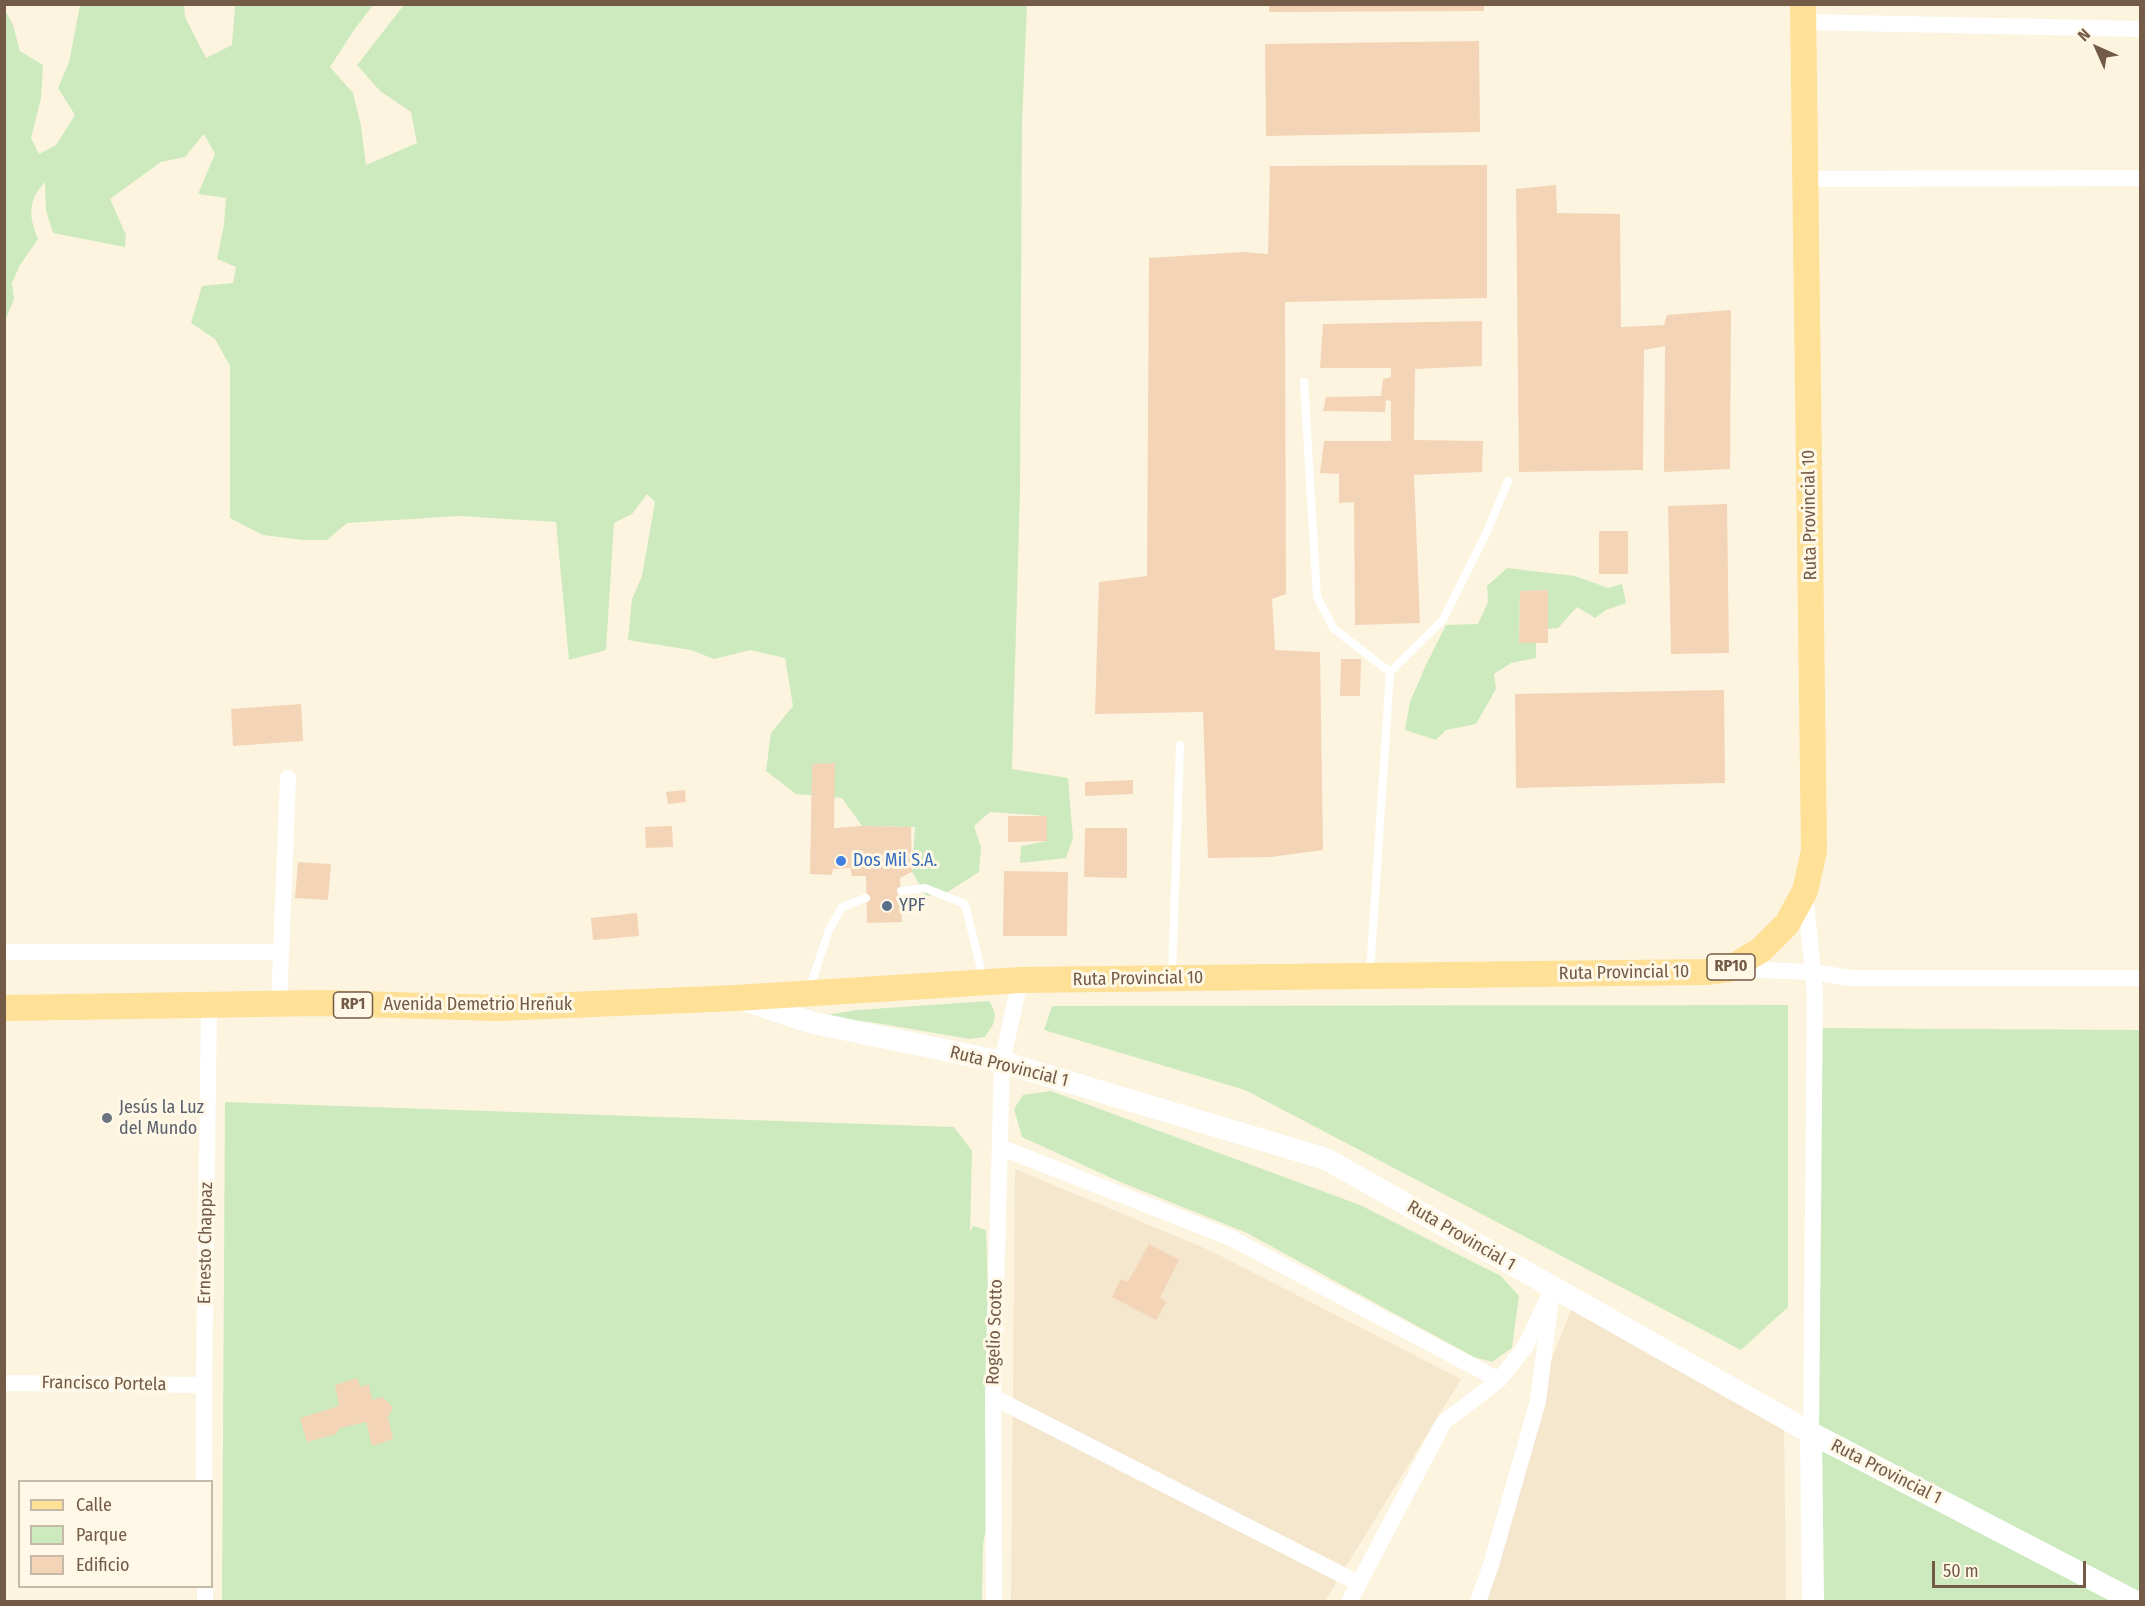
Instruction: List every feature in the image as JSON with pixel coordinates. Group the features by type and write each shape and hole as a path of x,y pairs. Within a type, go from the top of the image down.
{"main road":[{"name":"Ruta Provincial 10","path":"736,998 1020,980 1706,972 1729,969 1761,950 1787,924 1805,891 1814,851 1803,13"},
{"name":"Avenida Demetrio Hreñuk","path":"4,1008 321,1003 498,1008 736,998"},
{"name":"Ruta Provincial 1","path":"736,998 810,1022 1002,1062 1326,1159 1811,1434 2136,1602"},
{"path":"1811,1434 1813,1602"}],"street":[{"path":"1803,13 2140,29"},
{"path":"1805,179 2140,178"},
{"path":"279,1005 288,778"},
{"path":"1805,891 1815,1005 1811,1434"},
{"path":"4,952 281,952"},
{"path":"1729,969 1813,972 1850,978 2140,978"},
{"name":"Rogelio Scotto","path":"994,1602 993,1397 1002,1062 1020,980"},
{"name":"Ernesto Chappaz","path":"204,1480 209,1005"},
{"path":"1000,1147 1231,1238 1499,1380"},
{"path":"1349,1602 1444,1422 1499,1380 1526,1347 1553,1288"},
{"path":"1478,1602 1491,1565 1538,1401 1553,1288"},
{"name":"Francisco Portela","path":"4,1383 204,1385"},
{"path":"993,1397 1358,1582"}],"lane":[{"path":"1304,382 1317,597 1334,629 1390,672"},
{"path":"1370,976 1390,672 1443,620 1486,534 1509,481"},
{"path":"1172,978 1180,745"},
{"path":"901,891 925,888 965,904 983,982"},
{"path":"808,993 828,930 842,908 866,898"}],"shaded area":[{"path":"1015,1169 1209,1250 1461,1379 1325,1601 1011,1602"},
{"path":"1577,1294 1784,1422 1786,1601 1474,1602 1526,1426"}],"green space":[{"path":"80,5 184,5 185,17 206,58 232,45 235,5 373,5 330,67 353,93 361,126 366,165 417,143 411,112 380,91 357,65 404,5 1027,5 1022,122 1020,491 1012,769 1068,778 1073,838 1066,858 1020,863 1021,846 1047,841 1046,816 990,812 974,826 981,847 979,872 946,893 926,896 912,872 915,827 862,826 842,798 796,794 766,771 771,733 793,706 785,658 750,650 714,659 691,650 628,640 632,599 642,576 655,502 647,494 632,514 614,523 606,650 569,660 556,522 459,516 347,523 327,540 303,540 263,535 230,518 230,366 215,339 191,323 202,286 233,283 236,267 217,259 224,225 226,198 198,194 215,154 204,134 185,157 161,162 110,199 126,235 125,247 53,233 46,210 45,182 35,196 31,209 38,239 20,265 12,283 14,299 5,321 4,8 13,25 20,51 43,65 41,98 31,138 39,154 56,145 75,115 58,88 69,62"},
{"path":"1507,568 1575,576 1608,588 1622,584 1626,603 1606,610 1595,618 1577,607 1558,628 1548,629 1548,590 1520,591 1519,643 1536,643 1536,658 1511,663 1494,674 1496,689 1476,724 1446,730 1436,740 1405,730 1410,702 1446,625 1478,624 1488,602 1487,586"},
{"path":"989,1001 995,1016 993,1024 985,1037 970,1039 820,1016 857,1010"},
{"path":"1788,1005 1788,1307 1741,1350 1245,1090 1044,1030 1052,1006"},
{"path":"1811,1028 2140,1030 2140,1601 1802,1602"},
{"path":"1051,1091 1360,1205 1501,1276 1519,1296 1512,1348 1492,1362 1474,1357 1247,1233 1118,1181 1022,1137 1014,1109 1023,1095"},
{"path":"225,1102 954,1127 972,1151 970,1232 973,1226 986,1230 989,1321 987,1522 983,1545 982,1601 222,1602"}],"building":[{"path":"1269,4 1484,4 1484,11 1269,12"},
{"path":"1479,41 1480,132 1266,136 1265,44"},
{"path":"1487,165 1487,298 1285,302 1286,594 1272,599 1275,650 1320,652 1323,850 1271,857 1208,858 1203,712 1095,714 1099,582 1147,576 1149,258 1243,252 1268,254 1270,166"},
{"path":"1556,185 1557,213 1620,214 1621,327 1664,325 1667,315 1731,310 1730,469 1664,472 1665,346 1644,350 1643,470 1519,472 1516,189"},
{"path":"1482,321 1482,366 1415,369 1414,440 1483,441 1482,472 1414,475 1420,623 1355,625 1354,502 1339,503 1339,474 1320,473 1324,441 1391,441 1391,401 1386,400 1385,412 1323,411 1326,397 1381,396 1383,379 1391,377 1391,368 1320,368 1323,324"},
{"path":"1727,504 1729,653 1671,654 1668,506"},
{"path":"1599,531 1628,531 1628,574 1599,574"},
{"path":"1548,590 1548,643 1519,643 1520,591"},
{"path":"1341,659 1361,659 1360,696 1340,696"},
{"path":"1724,690 1725,783 1516,788 1515,694"},
{"path":"301,704 303,741 233,746 231,709"},
{"path":"835,763 834,828 911,827 912,872 900,878 902,922 867,923 866,876 852,876 850,868 833,869 832,875 810,874 812,764"},
{"path":"1133,780 1133,794 1085,796 1085,782"},
{"path":"685,790 686,802 668,804 666,792"},
{"path":"1008,816 1047,816 1047,841 1008,842"},
{"path":"672,826 673,847 646,848 645,827"},
{"path":"1085,828 1127,828 1127,878 1084,877"},
{"path":"298,862 331,864 328,900 295,898"},
{"path":"1004,871 1068,872 1067,936 1003,936"},
{"path":"637,913 639,936 593,940 591,918"},
{"path":"1149,1244 1179,1260 1160,1297 1166,1302 1156,1320 1112,1297 1121,1279 1128,1282"},
{"path":"357,1378 360,1387 369,1384 372,1400 382,1397 393,1407 388,1417 393,1439 372,1446 366,1422 340,1428 336,1434 307,1442 300,1418 339,1406 335,1385"}],"place":[{"name":"Dos Mil S.A.","path":"841,861"},
{"name":"YPF","path":"887,906"},
{"name":"Jesús la Luz del Mundo","path":"107,1118"}]}
